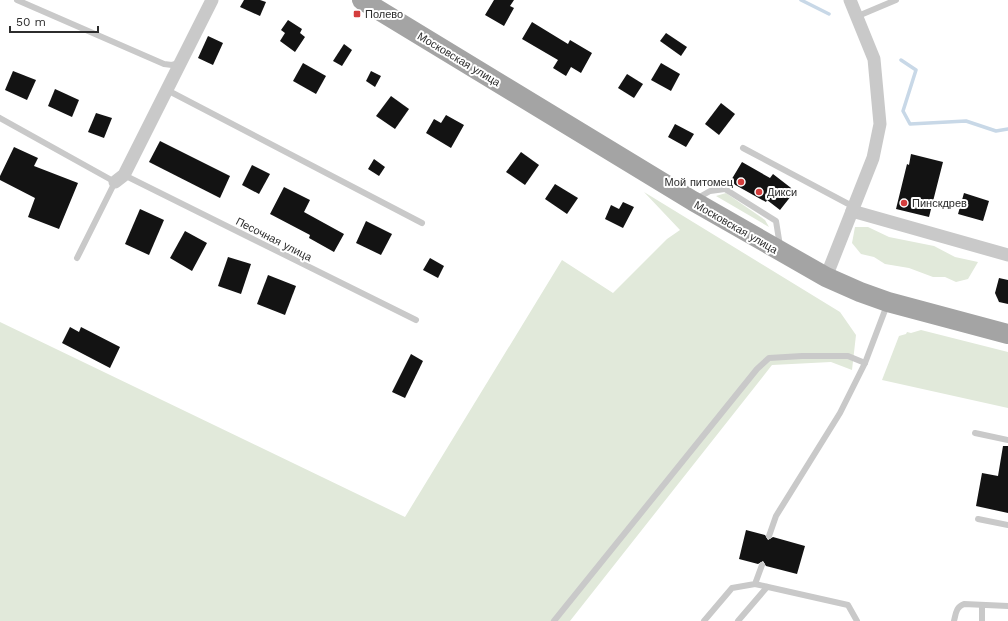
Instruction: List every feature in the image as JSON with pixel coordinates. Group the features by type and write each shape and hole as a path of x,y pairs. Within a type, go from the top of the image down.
{"main road":[{"name":"Московская улица","path":"362,0 693,201 826,277 888,302 1008,334"}],"street":[{"path":"120,178 167,90 212,0"},
{"path":"826,277 873,158 880,124 874,59 858,16 850,0"},
{"path":"853,209 1008,255"}],"lane":[{"path":"17,0 164,64 172,65 180,63"},
{"path":"858,16 896,0"},
{"path":"167,90 422,223"},
{"name":"Песочная улица","path":"0,118 120,178 416,320"},
{"path":"743,148 853,209"},
{"path":"77,258 120,178"},
{"path":"693,201 710,191 725,189 776,222 782,253"},
{"path":"769,536 776,516 840,413 865,363 888,302"},
{"path":"554,621 757,369 769,358 848,356 865,363"},
{"path":"975,433 1008,440"},
{"path":"978,519 1008,525"},
{"path":"755,584 762,565"},
{"path":"704,621 732,588 755,584 848,605 857,621"},
{"path":"738,621 767,587"},
{"path":"982,605 982,621"},
{"path":"954,621 960,606 1008,606"}],"green space":[{"path":"644,192 840,312 856,335 852,370 831,362 772,365 570,621 0,621 0,322 405,517 562,260 613,293 667,239 680,230"},
{"path":"726,193 765,220 769,227 716,196"},
{"path":"855,227 868,227 889,237 934,246 955,257 978,262 968,279 956,282 945,277 933,277 909,268 885,264 874,257 861,254 852,243"},
{"path":"921,330 1008,352 1008,408 882,380 899,336 906,334 907,332 911,333"}],"building":[{"path":"244,0 260,0 266,2 260,16 240,7"},
{"path":"494,0 514,0 510,6 514,8 504,26 485,15"},
{"path":"288,20 302,29 300,33 305,37 295,52 280,41 285,33 281,30"},
{"path":"532,22 568,44 570,40 592,53 581,73 571,67 566,76 553,68 558,60 522,39"},
{"path":"666,33 687,47 681,56 660,41"},
{"path":"208,36 223,43 213,65 198,58"},
{"path":"344,44 352,50 342,66 333,61"},
{"path":"303,63 326,76 316,94 293,81"},
{"path":"661,63 680,74 671,91 651,80"},
{"path":"13,71 36,80 27,100 5,90"},
{"path":"371,71 381,76 375,87 366,81"},
{"path":"627,74 643,84 634,98 618,88"},
{"path":"55,89 79,100 72,117 48,106"},
{"path":"391,96 409,109 395,129 376,116"},
{"path":"721,103 735,114 719,135 705,124"},
{"path":"96,113 112,118 104,138 88,132"},
{"path":"446,115 464,125 451,148 426,133 434,119 441,123"},
{"path":"675,124 694,134 686,147 668,137"},
{"path":"160,141 230,176 220,198 149,162"},
{"path":"14,147 38,158 34,166 78,183 59,229 28,217 35,198 0,180 0,176"},
{"path":"521,152 539,165 525,185 506,172"},
{"path":"911,154 943,162 929,217 896,209 907,164 909,165"},
{"path":"374,159 385,167 379,176 368,169"},
{"path":"742,162 770,178 773,174 795,191 780,210 767,200 766,202 730,182"},
{"path":"252,165 270,174 259,194 242,185"},
{"path":"555,184 578,198 567,214 545,199"},
{"path":"284,187 310,200 304,212 344,234 334,252 309,238 310,235 270,214"},
{"path":"964,193 989,201 983,221 958,214"},
{"path":"623,202 634,207 623,228 605,219 611,205 619,209"},
{"path":"140,209 164,220 149,255 125,244"},
{"path":"366,221 392,234 381,255 356,243"},
{"path":"185,231 207,243 192,271 170,258"},
{"path":"228,257 251,264 241,294 218,286"},
{"path":"430,258 444,266 438,278 423,270"},
{"path":"268,275 296,286 285,315 257,304"},
{"path":"999,278 1008,280 1008,304 999,302 995,293"},
{"path":"70,327 79,332 81,327 120,347 110,368 62,343"},
{"path":"411,354 423,361 405,398 392,392"},
{"path":"1003,446 1008,446 1008,513 976,506 982,473 998,476"},
{"path":"746,530 765,535 768,540 773,537 805,546 797,574 766,566 763,561 758,564 739,559"}],"waterway":[{"path":"801,0 829,14"},
{"path":"901,60 916,70 903,111 910,124 966,121 996,131 1008,129"}],"place":[{"name":"Полево","path":"357,14"},
{"name":"Мой питомец","path":"741,182"},
{"name":"Дикси","path":"759,192"},
{"name":"Пинскдрев","path":"904,203"}]}
